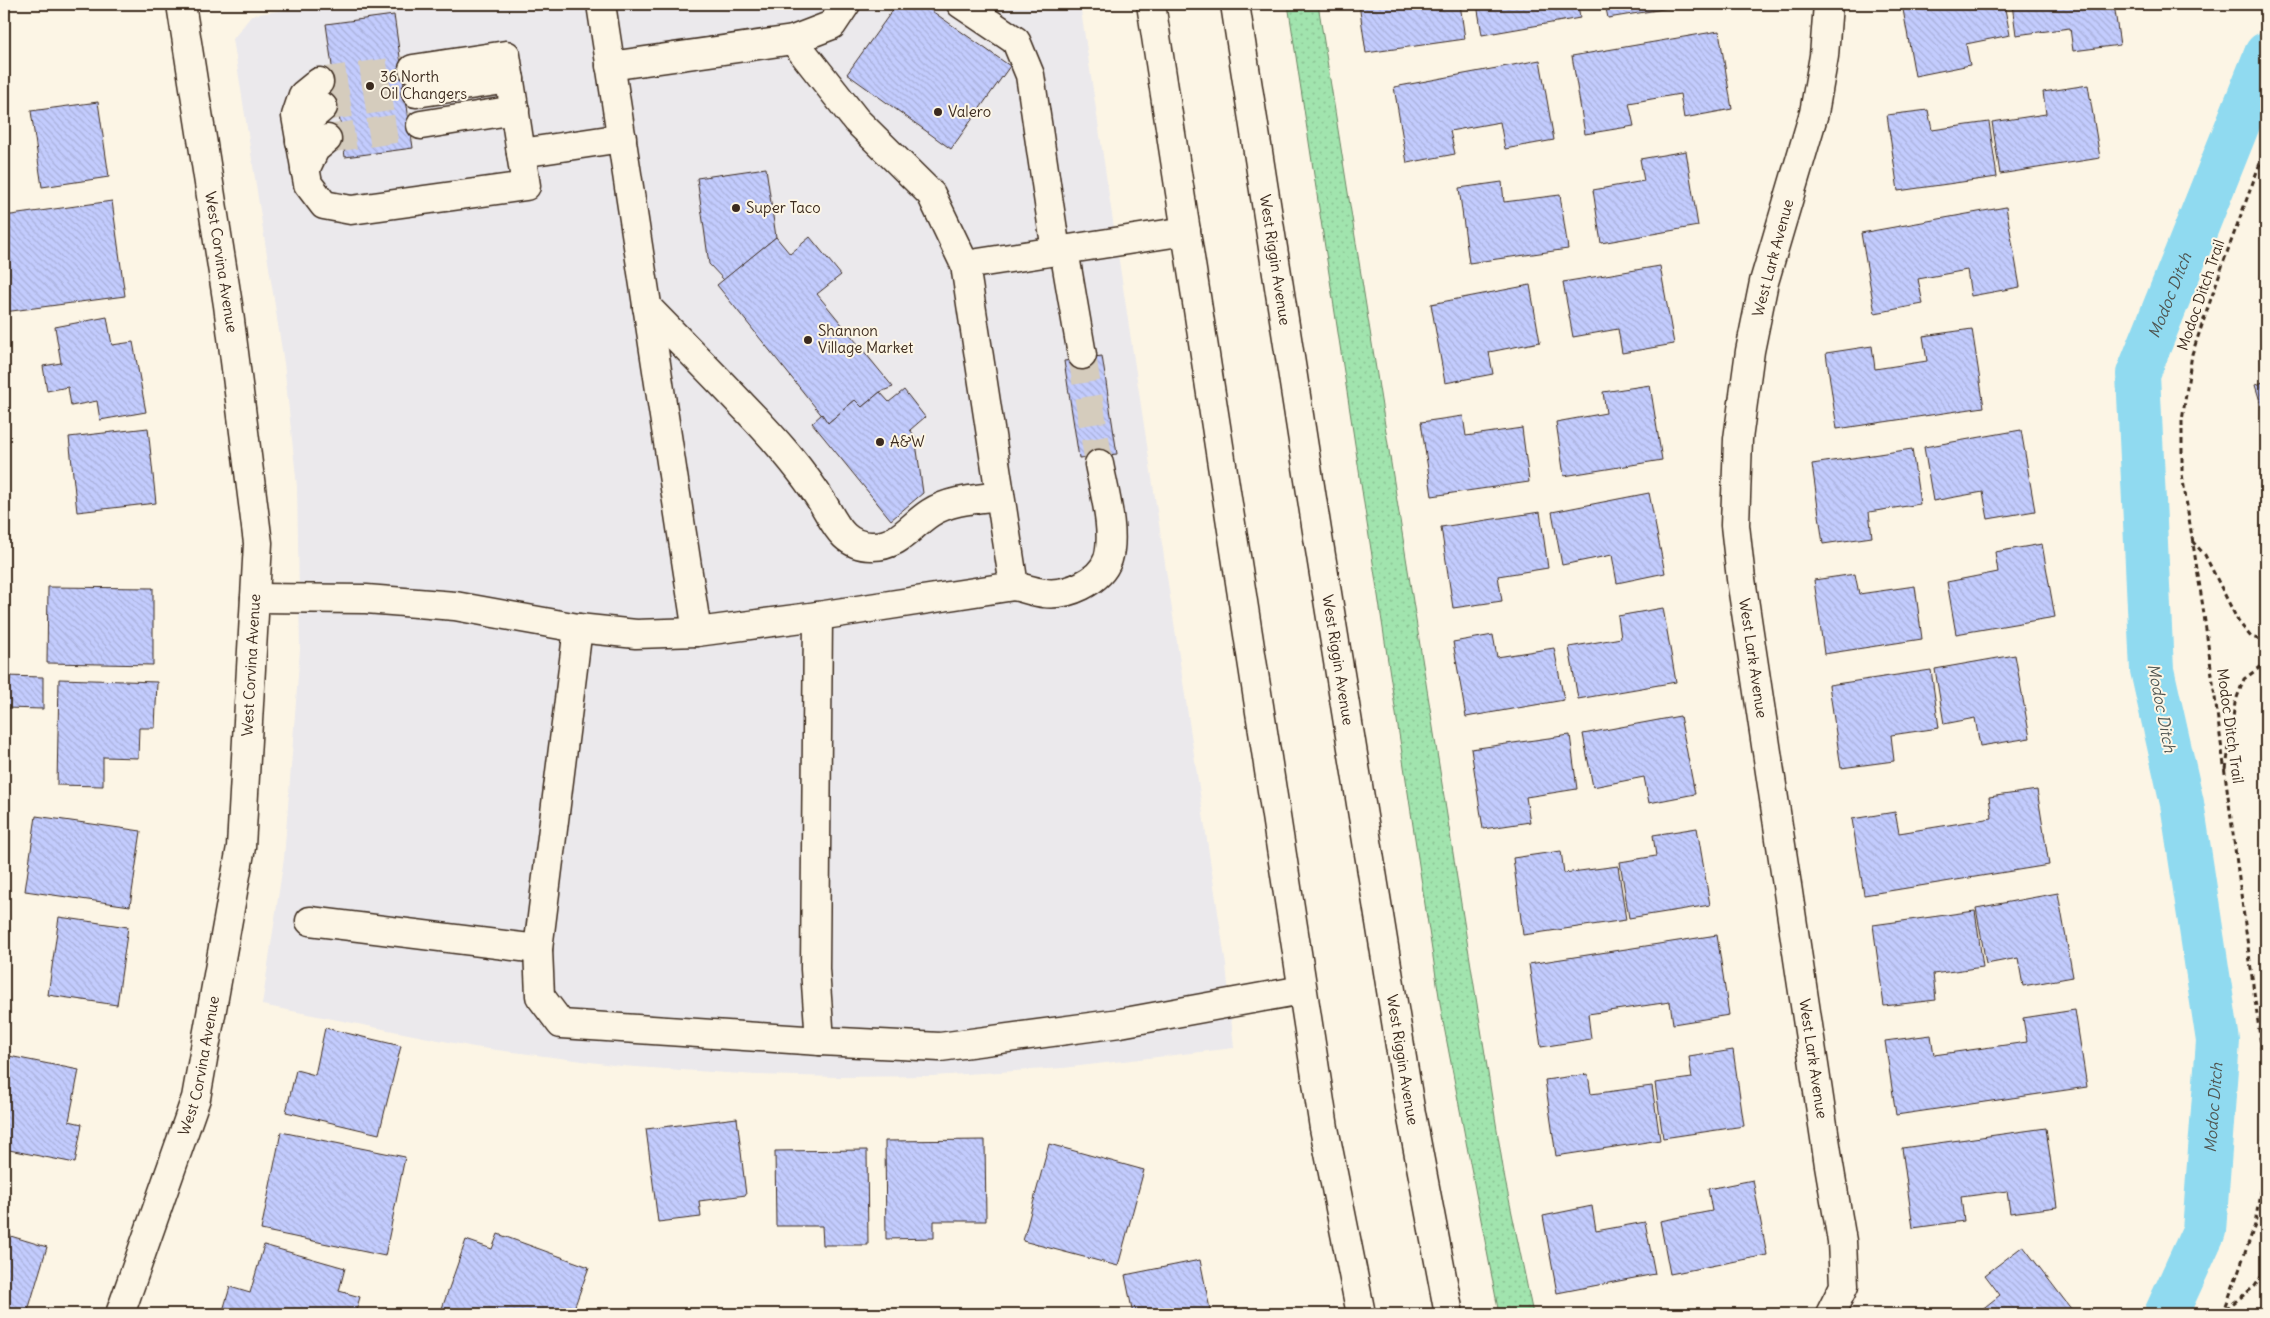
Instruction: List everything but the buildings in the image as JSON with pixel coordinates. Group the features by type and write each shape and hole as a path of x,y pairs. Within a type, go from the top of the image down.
{"street":[{"name":"West Corvina Avenue","path":"120,1314 196,1098 241,847 258,543 228,305 181,4"},
{"path":"601,4 697,632"},
{"path":"610,66 793,40 832,25 846,4"},
{"path":"961,4 1016,41 1030,75 1060,251 1082,355"},
{"path":"1151,4 1324,1128 1361,1314"},
{"name":"West Riggin Avenue","path":"1235,4 1317,531 1410,1108 1450,1314"},
{"name":"West Lark Avenue","path":"1828,4 1824,56 1814,113 1764,282 1750,351 1738,439 1735,525 1741,579 1842,1241 1844,1286 1830,1314"},
{"path":"793,40 856,120 931,194 965,265 1014,586"},
{"path":"321,95 303,95 296,116 308,184 324,205 351,210 526,186 508,67 415,81"},
{"path":"421,124 515,110"},
{"path":"521,153 622,138"},
{"path":"305,170 315,149 327,139"},
{"path":"965,265 1186,231"},
{"path":"647,307 772,436 812,485 837,530 851,542 870,546 886,546 901,537 931,512 968,500 1000,496"},
{"path":"255,598 366,599 456,606 578,628 636,634 697,632 818,616 1014,586 1045,594 1084,585 1099,573 1108,559 1110,535 1099,464"},
{"path":"818,616 815,969 820,1041"},
{"path":"578,628 538,949 540,996 561,1024 940,1047 1120,1023 1302,990"},
{"path":"310,921 538,949"}],"path":[{"name":"Modoc Ditch Trail","path":"2223,1314 2255,1225 2264,1166 2265,1075 2225,771 2182,474 2182,421 2192,354 2266,147"},
{"path":"2192,541 2205,555 2214,570 2238,622 2251,637 2266,641"},
{"path":"2225,771 2235,703 2244,679 2266,663"},
{"path":"2262,1057 2266,1063"},
{"path":"2226,1309 2255,1286 2266,1270"}],"shaded area":[{"path":"323,4 1080,4 1226,965 1234,1048 1063,1068 932,1076 839,1077 756,1075 621,1066 474,1047 262,1005 284,858 300,649 297,487 284,363 233,39 252,15"}],"green space":[{"path":"1288,4 1318,4 1505,1180 1533,1314 1499,1314 1442,1016"}],"waterway":[{"name":"Modoc Ditch","path":"2166,1314 2204,1231 2218,1041 2182,803 2152,670 2138,374 2266,54"}],"tunnel":[{"path":"319,82 413,69"},
{"path":"323,107 416,93"},
{"path":"327,139 421,125"},
{"path":"1082,355 1099,464"}],"place":[{"name":"36 North Oil Changers","path":"370,86"},
{"name":"Valero","path":"938,112"},
{"name":"Super Taco","path":"736,208"},
{"name":"Shannon Village Market","path":"808,340"},
{"name":"A&W","path":"880,442"}]}
